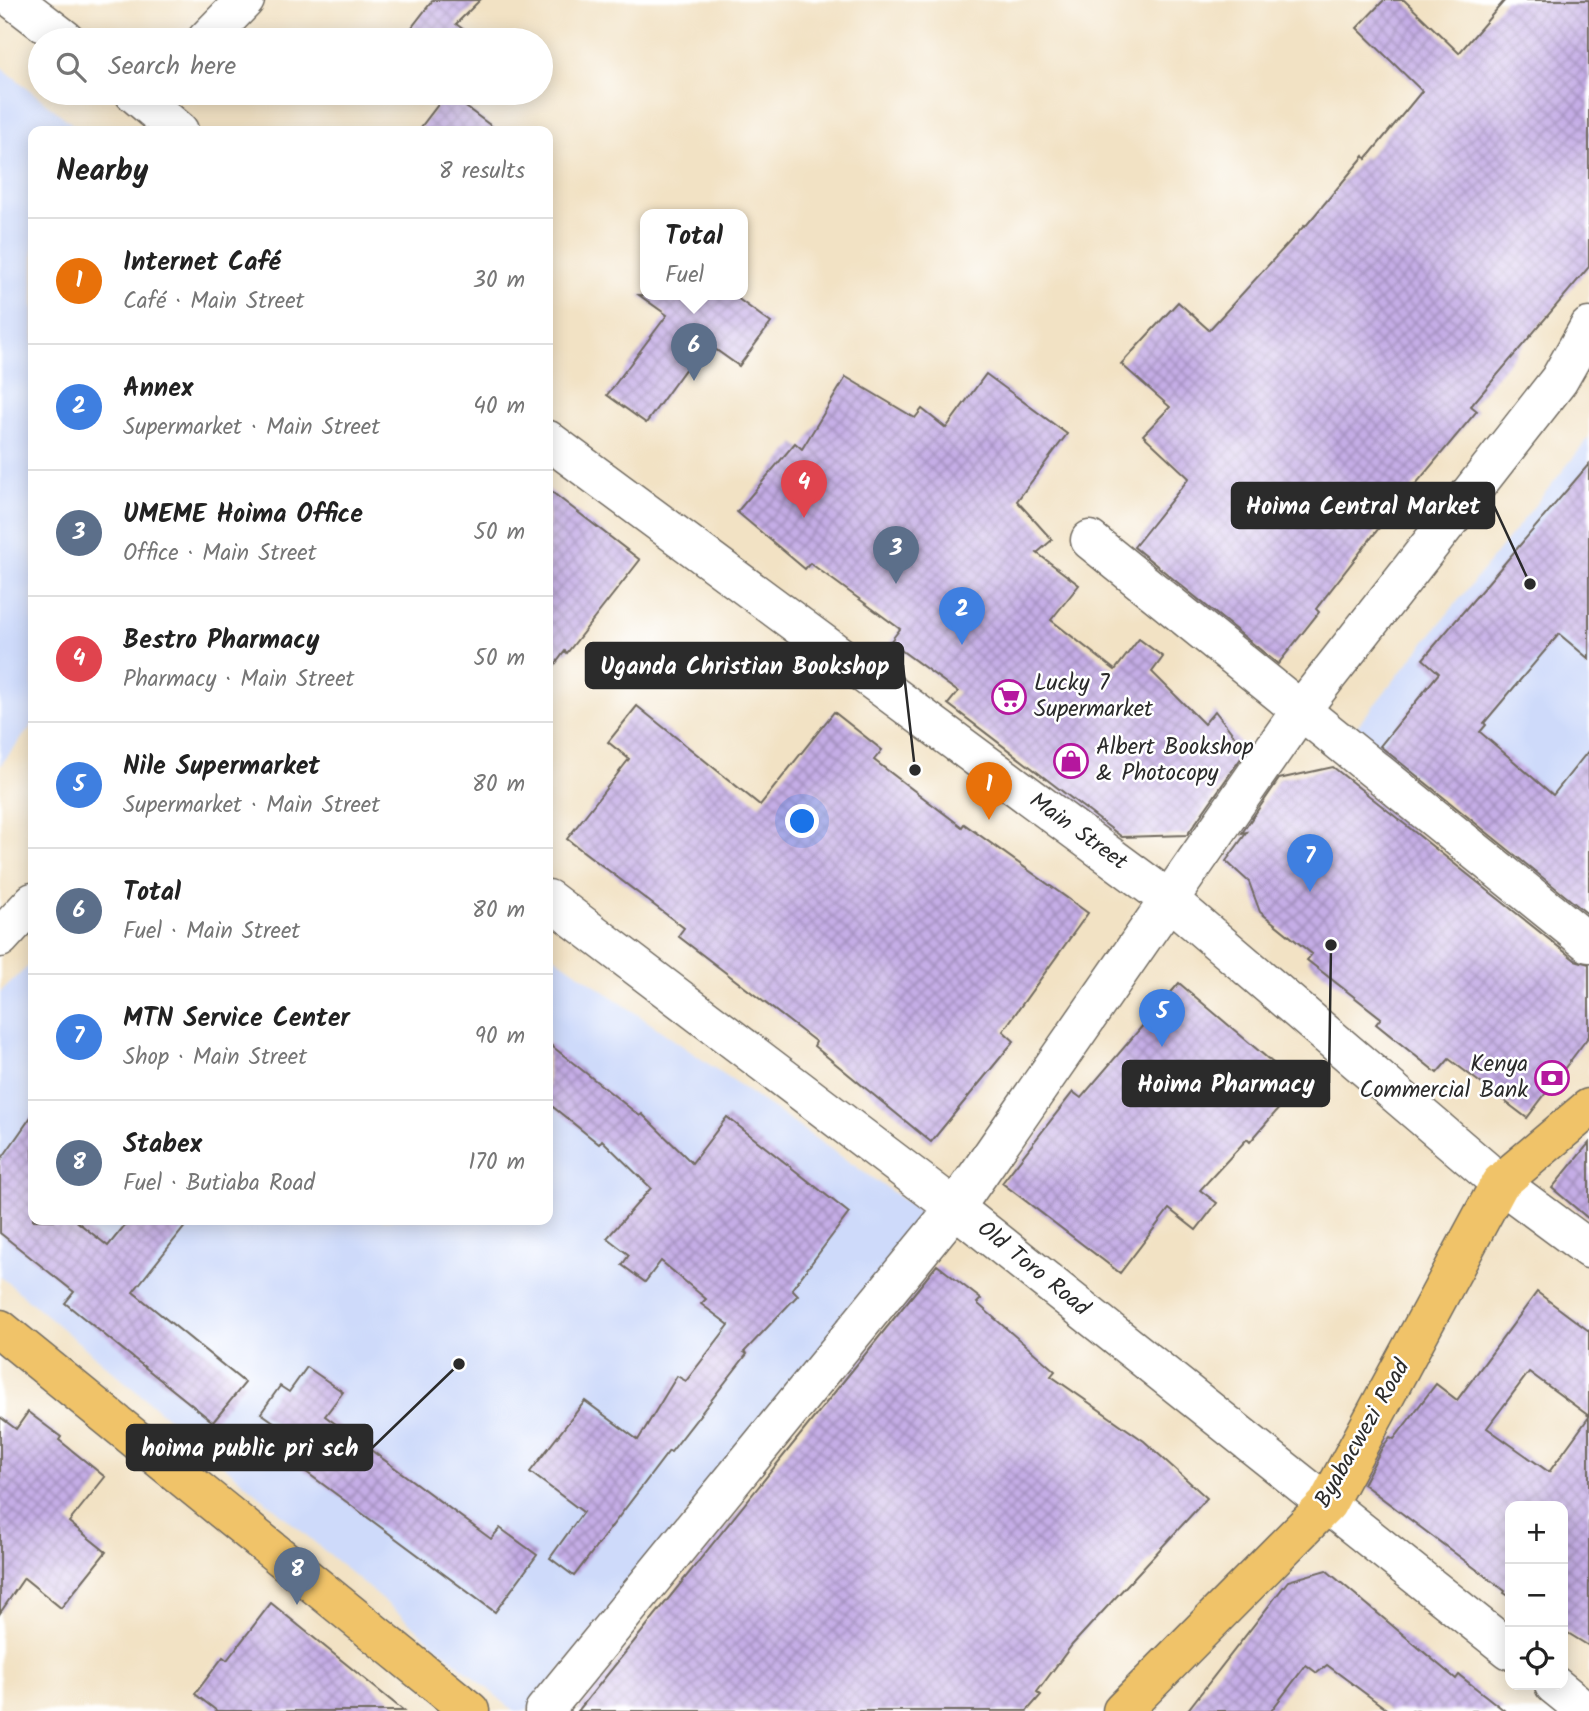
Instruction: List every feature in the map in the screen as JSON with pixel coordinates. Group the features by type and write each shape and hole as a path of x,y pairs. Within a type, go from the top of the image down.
{"main road":[{"path":"1500,1183 1589,1108"},
{"name":"Byabacwezi Road","path":"1122,1711 1327,1504 1500,1183"},
{"path":"0,1328 470,1711"}],"street":[{"path":"13,0 50,28"},
{"path":"218,28 245,0"},
{"path":"153,105 175,126"},
{"path":"544,1711 955,1208 1300,711 1559,380 1589,327"},
{"name":"Main Street","path":"553,444 1168,898 1500,1183 1589,1249"},
{"path":"1090,540 1589,943"},
{"name":"Old Toro Road","path":"553,903 955,1208 1505,1646"},
{"path":"0,938 28,907"},
{"path":"1560,1690 1587,1711"}],"shaded area":[{"path":"0,66 28,88 28,105 49,105 75,126 28,126 28,730 0,766"},
{"path":"1589,438 1589,907 1354,730"},
{"path":"553,955 928,1217 527,1711 514,1711 0,1276 0,992 28,967 28,1225 553,1225"}],"building":[{"path":"433,0 480,0 456,24 462,28 411,28"},
{"path":"1384,0 1404,0 1459,53 1505,0 1589,0 1589,267 1471,406 1477,411 1379,528 1316,609 1319,612 1278,664 1134,547 1189,478 1143,435 1170,407 1121,364 1178,302 1209,330 1305,227 1364,156 1366,159 1422,91 1357,28"},
{"path":"438,105 463,105 491,126 422,126"},
{"path":"646,300 740,300 771,323 739,366 705,342 646,423 607,395 667,315"},
{"path":"986,374 1067,434 1017,501 1052,540 1037,553 1079,585 1051,620 1115,670 1139,639 1163,657 1152,672 1204,724 1215,711 1246,751 1187,835 1122,837 948,704 958,692 890,642 900,629 810,563 805,569 737,512 795,443 802,449 846,377 915,418 922,409 946,428"},
{"path":"1589,464 1589,659 1559,634 1484,723 1486,725 1480,732 1553,795 1589,750 1589,915 1380,746 1439,673 1423,659"},
{"path":"553,493 640,560 567,653 565,651 553,667"},
{"path":"637,706 760,805 834,712 882,750 874,760 962,827 964,824 1088,913 1003,1031 1014,1041 931,1142 814,1046 816,1042 678,936 684,928 567,839 629,759 608,742"},
{"path":"1333,767 1575,960 1589,964 1589,1036 1527,1118 1449,1059 1437,1073 1376,1024 1381,1018 1307,960 1312,954 1260,912 1249,882 1226,861 1279,779"},
{"path":"1179,983 1299,1085 1250,1142 1247,1139 1200,1190 1217,1203 1196,1230 1169,1209 1120,1273 1002,1183 1073,1092 1081,1098"},
{"path":"553,1047 640,1116 642,1114 692,1163 727,1117 849,1213 792,1289 798,1295 744,1352 747,1354 574,1576 550,1558 583,1512 530,1472 585,1401 638,1440 677,1376 686,1381 729,1325 701,1304 706,1299 661,1261 645,1282 622,1265 629,1255 607,1238 651,1188 602,1140 599,1144 553,1107"},
{"path":"28,1121 28,1225 81,1225 108,1246 125,1225 186,1225 133,1292 245,1383 213,1422 65,1303 74,1292 0,1233 0,1161"},
{"path":"1589,1143 1589,1219 1552,1188"},
{"path":"937,1265 981,1299 977,1303 1055,1371 1051,1376 1144,1441 1207,1498 1072,1645 1037,1692 1041,1695 1027,1711 578,1711"},
{"path":"1537,1292 1589,1331 1589,1416 1529,1372 1487,1428 1549,1472 1589,1417 1589,1646 1568,1633 1568,1501 1505,1501 1505,1591 1363,1484 1390,1437 1394,1439 1436,1384 1457,1400"},
{"path":"307,1367 343,1392 325,1416 491,1539 500,1528 537,1555 495,1612 282,1454 295,1437 261,1413 280,1386 289,1392"},
{"path":"28,1412 61,1437 59,1440 105,1477 69,1522 106,1552 61,1608 24,1578 0,1613 0,1417 16,1429"},
{"path":"1326,1570 1456,1679 1459,1675 1505,1711 1389,1711 1327,1665 1317,1673 1306,1665 1271,1711 1187,1711 1288,1581"},
{"path":"271,1603 404,1711 217,1711 195,1694 223,1657 227,1660"}],"place":[{"name":"Total","path":"694,381"},
{"name":"Bestro Pharmacy","path":"804,518"},
{"name":"UMEME Hoima Office","path":"896,584"},
{"name":"Hoima Central Market","path":"1530,584"},
{"name":"Annex","path":"962,645"},
{"name":"Lucky 7 Supermarket","path":"1009,697"},
{"name":"Albert Bookshop & Photocopy","path":"1071,761"},
{"name":"Uganda Christian Bookshop","path":"915,770"},
{"name":"Internet Café","path":"989,820"},
{"name":"MTN Service Center","path":"1310,892"},
{"name":"Hoima Pharmacy","path":"1331,945"},
{"name":"Nile Supermarket","path":"1162,1047"},
{"name":"Kenya Commercial Bank","path":"1552,1078"},
{"name":"hoima public pri sch","path":"459,1364"},
{"name":"Stabex","path":"297,1605"}]}
